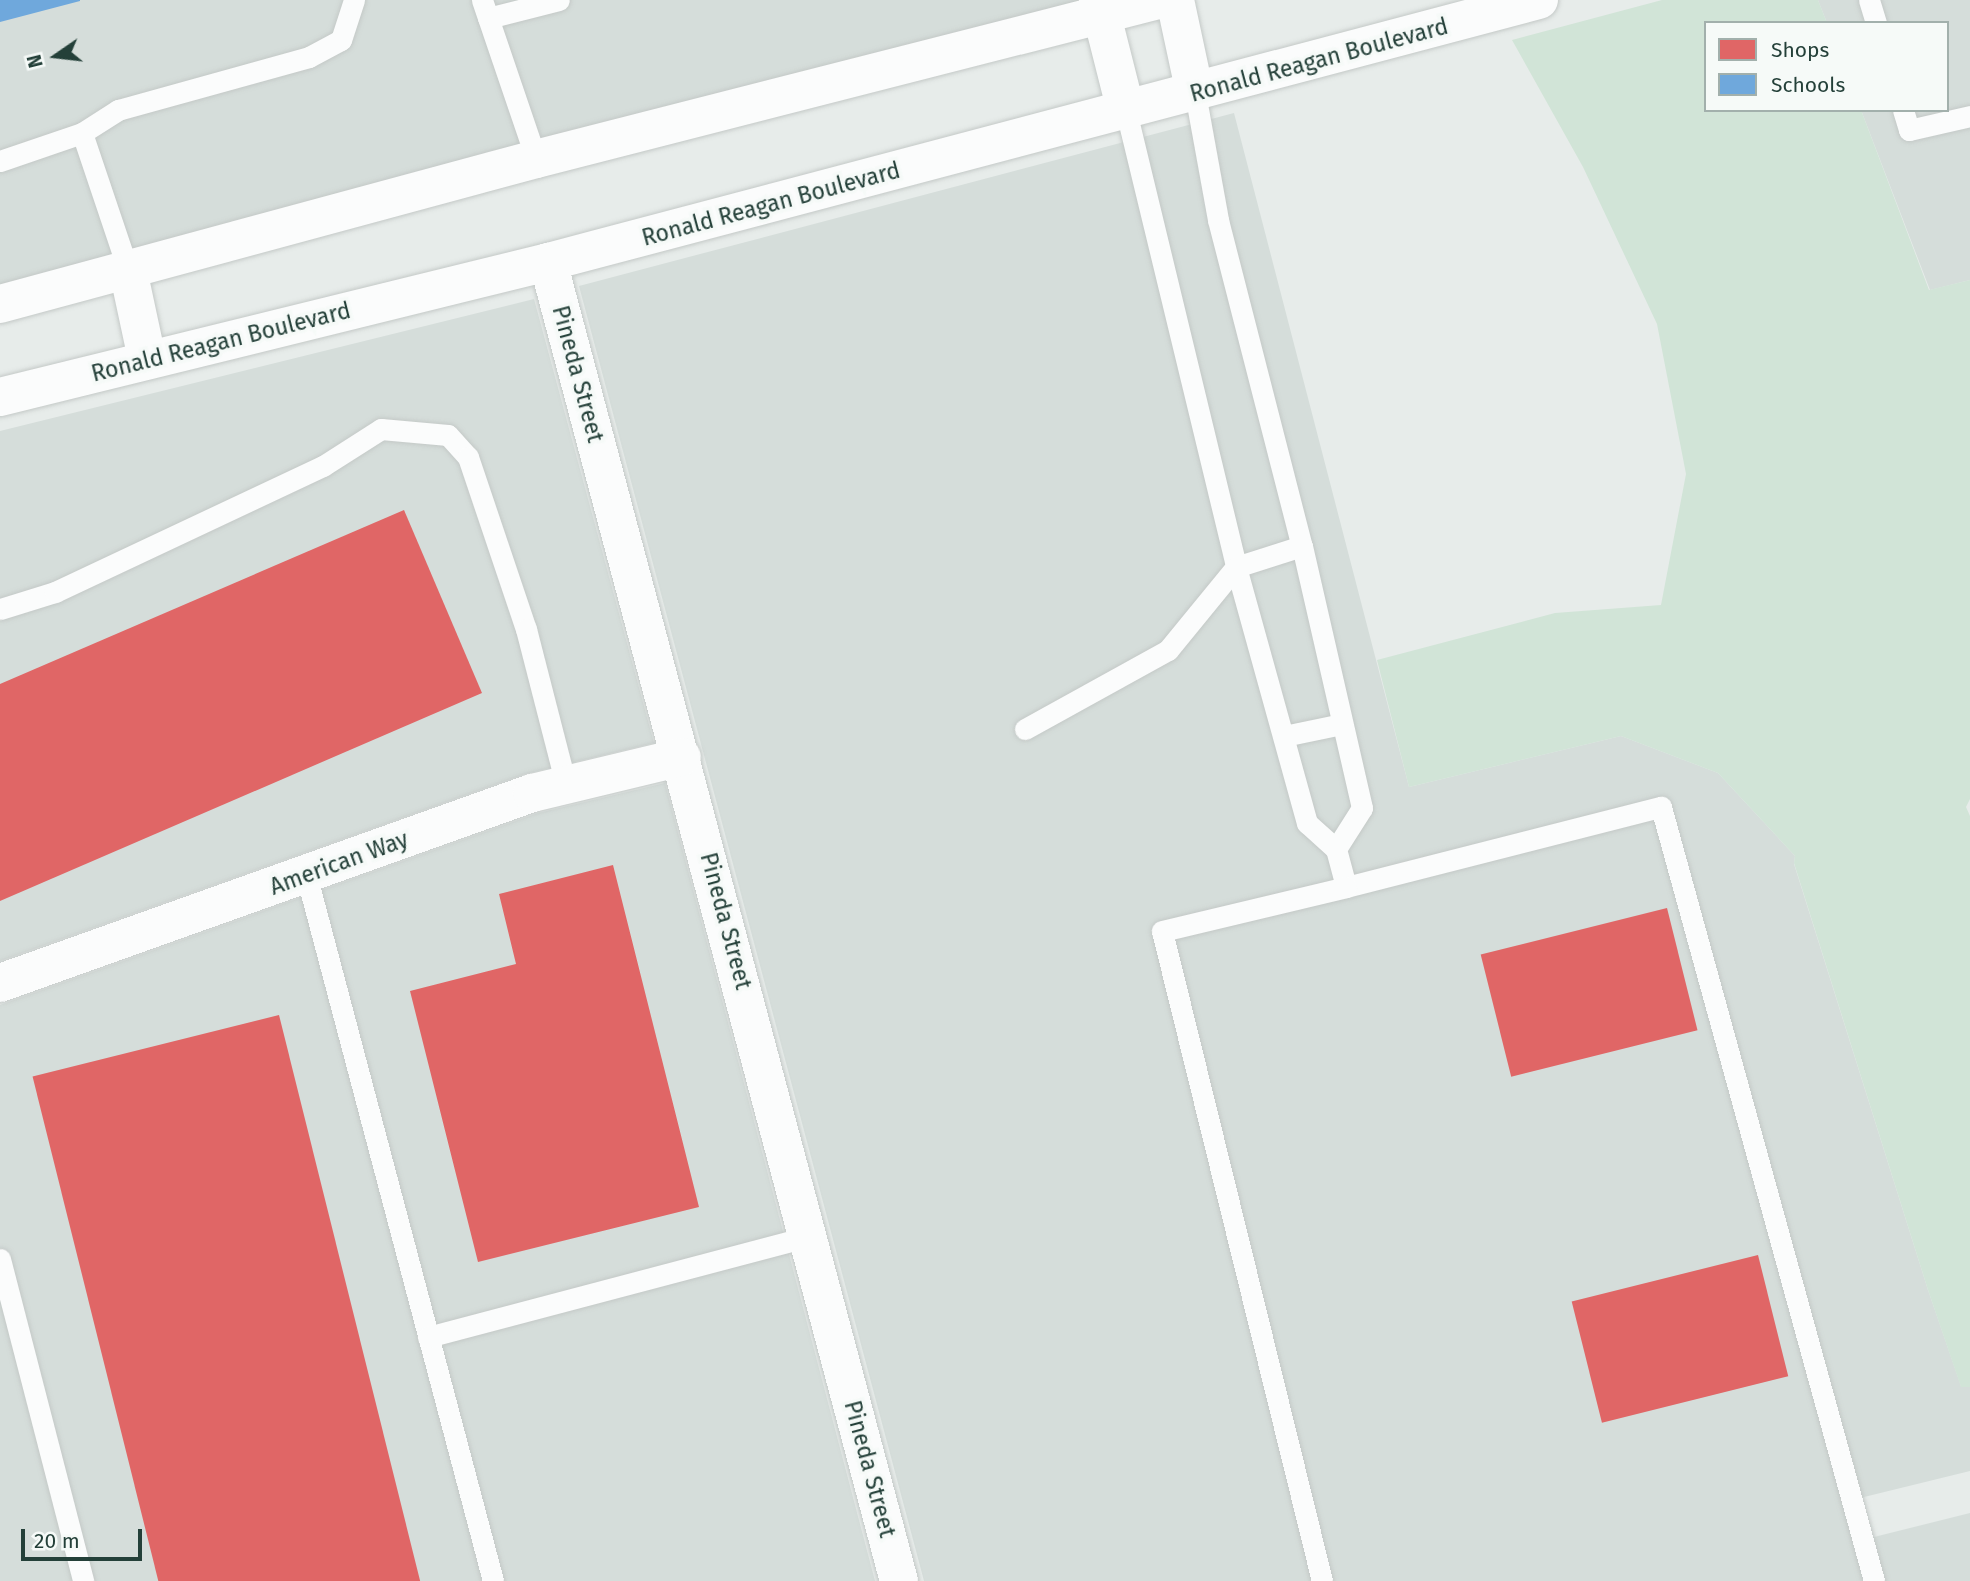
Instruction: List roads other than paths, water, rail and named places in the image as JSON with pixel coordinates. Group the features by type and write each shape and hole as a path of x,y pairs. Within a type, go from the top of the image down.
{"main road":[{"path":"0,304 1100,7 1158,0"},
{"path":"1175,0 1195,93"},
{"name":"Ronald Reagan Boulevard","path":"0,397 548,262 1539,0"},
{"path":"1100,7 1126,111"},
{"name":"Pineda Street","path":"548,262 810,1236 899,1581"},
{"path":"128,270 147,359"},
{"name":"American Way","path":"0,983 532,793 682,757"}],"lane":[{"path":"0,161 82,133 118,110 309,57 341,40 354,0"},
{"path":"536,159 485,9 559,0"},
{"path":"1869,0 1875,21"},
{"path":"1195,93 1218,220 1302,546 1362,808 1336,849"},
{"path":"1126,111 1236,567 1307,823 1336,849 1346,887"},
{"path":"1904,112 1909,130 1970,116"},
{"path":"82,133 128,270"},
{"path":"0,610 55,592 323,466 381,429 448,435 468,457 526,629 566,785"},
{"path":"1025,729 1168,650 1236,567 1302,546"},
{"path":"1284,736 1342,724"},
{"path":"1322,1581 1162,931 1661,807 1874,1581"},
{"path":"306,874 493,1581"},
{"path":"428,1337 810,1236"},
{"path":"0,1259 83,1581"}]}
